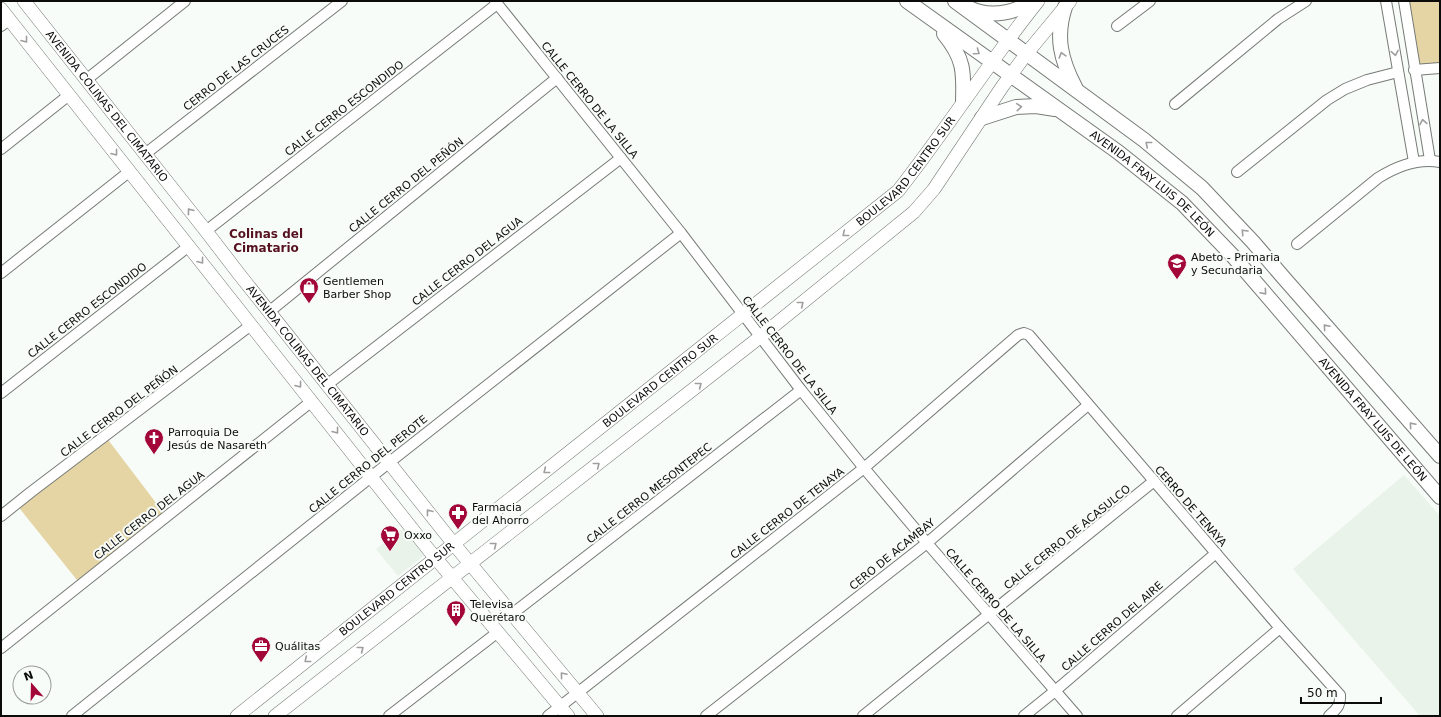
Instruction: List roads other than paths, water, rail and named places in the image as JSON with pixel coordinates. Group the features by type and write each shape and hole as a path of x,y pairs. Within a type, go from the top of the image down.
{"main road":[{"name":"AVENIDA FRAY LUIS DE LEÓN","path":"907,1 1118,152 1182,203 1232,255 1440,498"},
{"path":"955,1 976,12 989,14 1005,13 1021,9 1037,1"},
{"path":"955,1 1144,140 1202,188 1253,242 1439,455"},
{"path":"1068,4 1061,19 1059,31 1060,50 1068,73 1077,91"},
{"path":"934,21 954,46 962,64 964,76 964,101"},
{"path":"982,118 1016,107 1036,106 1058,110"}],"street":[{"name":"AVENIDA COLINAS DEL CIMATARIO","path":"25,1 239,274 270,311 453,543 596,716"},
{"path":"86,80 185,1"},
{"name":"CERRO DE LAS CRUCES","path":"145,154 342,1"},
{"name":"BOULEVARD CENTRO SUR","path":"237,716 453,543 744,315 898,191 918,167 1037,1"},
{"path":"1117,26 1150,1"},
{"path":"1175,104 1278,19 1306,1"},
{"path":"1386,1 1414,162"},
{"path":"1404,1 1414,70 1430,160"},
{"name":"CALLE CERRO DE LA SILLA","path":"496,2 681,233 801,390 864,468 1077,716"},
{"name":"CALLE CERRO ESCONDIDO","path":"206,231 496,2"},
{"path":"275,716 760,337 914,212 934,189 1010,75 1068,4"},
{"name":"AVENIDA COLINAS DEL CIMATARIO","path":"4,18 38,56 452,577 564,711"},
{"path":"1390,29 1407,26"},
{"path":"38,56 56,41"},
{"path":"1414,70 1440,68"},
{"path":"1237,172 1327,100 1345,89 1367,80 1398,72"},
{"name":"CALLE CERRO DEL PEÑÓN","path":"270,311 557,78"},
{"path":"1,149 69,95"},
{"path":"96,129 113,114"},
{"name":"CALLE CERRO DEL AGUA","path":"328,384 621,158"},
{"path":"1297,244 1378,178 1389,171 1414,162 1430,160 1440,162"},
{"path":"1,273 130,171"},
{"path":"159,209 177,194"},
{"name":"CALLE CERRO DEL PEROTE","path":"72,716 389,462 681,233"},
{"name":"CALLE CERRO ESCONDIDO","path":"1,393 188,246"},
{"path":"221,287 239,274"},
{"name":"CALLE CERRO DEL PEÑÓN","path":"1,516 251,325"},
{"name":"CERRO DE TENAYA","path":"1024,334 1029,335 1280,628 1340,695 1341,702 1329,716"},
{"name":"CALLE CERRO DE TENAYA","path":"548,716 564,711 577,692 864,468 1018,335 1024,334"},
{"path":"281,363 298,348"},
{"name":"CALLE CERRO MESONTEPEC","path":"512,614 801,390"},
{"name":"CALLE CERRO DEL AGUA","path":"1,648 312,401"},
{"name":"CERO DE ACAMBAY","path":"706,716 927,543 1088,405"},
{"name":"CALLE CERRO DE ACASULCO","path":"863,716 990,615 1154,481"},
{"name":"CALLE CERRO DEL AIRE","path":"1024,716 1216,553"},
{"path":"1177,716 1280,628"},
{"path":"389,716 498,632"},
{"path":"517,654 534,640"}],"place":[{"name":"Abeto - Primaria y Secundaria","path":"1177,280"},
{"name":"Gentlemen Barber Shop","path":"309,304"},
{"name":"Parroquia De Jesús de Nasareth","path":"154,455"},
{"name":"Farmacia del Ahorro","path":"458,530"},
{"name":"Oxxo","path":"390,552"},
{"name":"Televisa Querétaro","path":"456,627"},
{"name":"Quálitas","path":"261,663"}],"district":[{"name":"Colinas del Cimatario","path":"266,241"}]}
